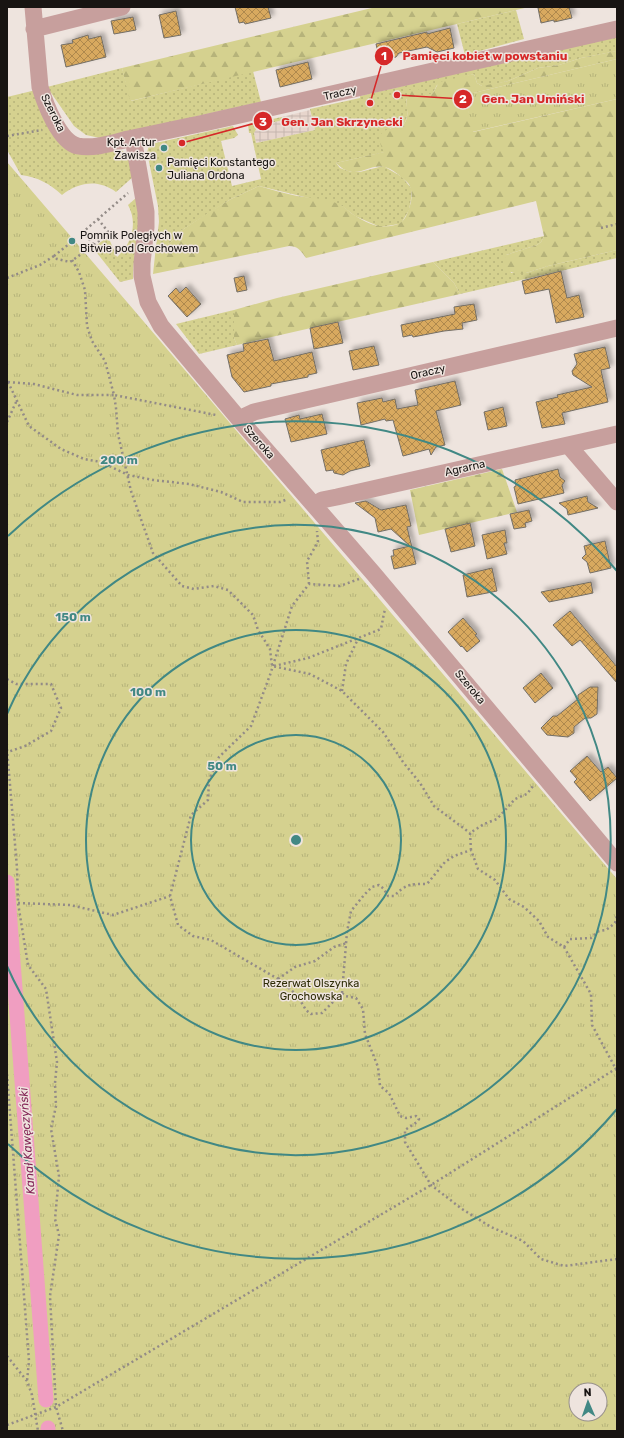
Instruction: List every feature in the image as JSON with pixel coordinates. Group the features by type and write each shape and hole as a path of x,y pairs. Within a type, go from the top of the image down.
{"street":[{"name":"Szeroka","path":"33,7 40,87 57,127 66,138 77,146 98,146 133,138 142,182 146,220 142,276 148,302 161,326 239,419 393,596 617,863"},
{"path":"34,29 122,7"},
{"name":"Traczy","path":"133,138 324,97 617,29"},
{"name":"Oraczy","path":"239,419 247,414 617,328"},
{"name":"Agrarna","path":"315,506 322,500 617,434"},
{"path":"568,444 617,502"}],"path":[{"path":"7,136 57,127"},
{"path":"94,245 83,232 142,182"},
{"path":"54,256 57,259 70,262 109,233 98,219"},
{"path":"601,228 617,224"},
{"path":"7,278 40,265 69,244"},
{"path":"72,260 79,272 85,290 87,326 92,341 105,361 114,395 118,434 131,491 153,553 182,586 194,589 214,586 228,590 253,615 258,630 270,649 272,666"},
{"path":"239,419 114,395 77,395 34,384 8,381 30,426 61,449 84,459 101,462 128,475 189,484 221,492 243,502 280,502 293,496"},
{"path":"7,422 16,400"},
{"path":"315,506 318,542 307,561 309,584 292,606 270,675 251,726 219,757 209,780 208,800 191,815 170,896 178,925 193,936 211,940 278,979 297,995 306,1010 311,1014 322,1013 342,993 347,932 352,911 364,894 372,887 378,885 384,889 388,896 394,896 403,887 413,884 427,884 445,862 454,856 471,850"},
{"path":"309,584 340,586 373,573"},
{"path":"272,666 308,658 381,629 384,613 393,596"},
{"path":"342,691 346,664 359,638"},
{"path":"7,1425 56,1407 431,1185 616,1070 592,1025 591,994 564,947 548,937 539,921 524,907 509,899 495,880 478,869 471,850 470,833 434,806 420,783 403,762 383,732 342,691 310,674 272,666"},
{"path":"7,679 16,684 51,684 61,708 51,731 25,746 8,750 9,804 17,868 18,903 28,965 46,989 57,1062 55,1083 56,1106 51,1129 58,1176 55,1219 59,1235 50,1296 56,1407 63,1431"},
{"path":"470,833 484,824 497,819 515,799 527,794 543,775"},
{"path":"18,903 70,905 113,915 170,896"},
{"path":"564,947 570,939 591,938 599,931 606,930 614,923 617,916"},
{"path":"278,979 295,967 315,961 334,947 347,943"},
{"path":"342,993 345,996 356,998 362,1009 365,1034 378,1067 380,1086 389,1094 400,1116 406,1118 416,1116 419,1119 405,1130 405,1142 431,1185 462,1209 491,1227 523,1242 541,1259 564,1266 617,1259"},
{"path":"7,1074 29,1361 27,1381"},
{"path":"7,1356 27,1381 32,1395 38,1431"}],"shaded area":[{"path":"310,110 315,130 256,143 254,133 258,126 283,120 282,117"}],"green space":[{"path":"376,7 516,7 516,10 130,101 122,68"},
{"path":"516,7 529,7 516,10"},
{"path":"516,10 524,39 465,55 457,24"},
{"path":"617,36 617,51 581,58 559,65 538,68 508,81 487,86 482,86 477,83 474,74 437,85 433,93 427,96 421,95 406,99 406,121 404,124 390,128 385,152 336,163 340,168 351,172 360,172 385,167 402,177 411,188 411,199 409,210 402,222 399,224 380,227 355,216 342,206 259,186 231,199 179,232 168,244 156,246 159,222 158,206 147,152 151,144 233,126 238,135 234,138 221,141 232,186 261,179 248,124 282,117 283,120 258,126 254,133 256,143 315,130 310,109"},
{"path":"616,51 617,59 465,95 473,132 617,99 617,250 548,266 526,273 517,274 505,270 502,266 506,255 537,245 541,242 544,236 536,201 306,258 297,248 289,246 153,274 156,246 168,244 179,232 211,211 231,199 259,186 297,196 331,201 341,205 362,220 376,225 393,226 398,224 406,217 411,202 412,197 410,186 407,182 390,169 384,167 378,166 361,171 350,172 343,169 336,163 384,152 380,139 381,135 388,129 404,124 407,116 406,100 409,90 418,88 421,95 427,95 433,93 439,82 474,74 477,83 482,86 508,81 538,68 559,65 581,58"},
{"path":"617,59 617,99 472,132 465,95"},
{"path":"122,68 131,101 253,71 261,102 100,138 86,135 74,126 47,87"},
{"path":"36,90 62,142 120,149 128,155 133,177 116,192 102,185 89,184 75,187 62,195 53,188 33,177 21,175 7,150 7,97"},
{"name":"Rezerwat Olszynka Grochowska","path":"7,162 617,879 617,1431 7,1431"},
{"path":"137,197 139,216 133,279 120,282 93,248 106,238 110,241 117,257 122,252 130,240 133,226 133,219 128,205"},
{"path":"544,236 541,242 537,245 506,255 511,273 526,273 548,266 617,250 617,258 460,294 454,283 433,262"},
{"path":"433,262 454,283 460,294 237,345 234,338 234,310 277,298"},
{"path":"234,310 234,338 237,345 199,354 176,324"},
{"path":"502,469 517,512 419,535 410,490"}],"building":[{"path":"235,7 268,7 271,18 245,24 244,22 239,23"},
{"path":"569,7 572,18 541,23 538,8"},
{"path":"176,11 181,35 164,38 159,15"},
{"path":"133,17 136,30 114,34 111,21"},
{"path":"450,28 454,48 437,52 427,47 399,53 396,57 380,61 376,44"},
{"path":"88,35 89,39 101,36 106,57 66,67 61,45 73,43 72,40"},
{"path":"308,62 312,79 280,87 276,70"},
{"path":"561,271 567,298 579,295 584,317 556,323 549,289 525,294 522,281"},
{"path":"244,276 247,290 237,292 234,278"},
{"path":"186,287 201,304 187,317 168,296 176,288 180,293"},
{"path":"474,304 477,320 462,323 463,329 413,337 412,335 403,337 401,325 455,314 454,307"},
{"path":"338,322 343,343 314,349 310,328"},
{"path":"268,339 274,361 312,352 317,373 308,375 308,377 271,384 271,386 244,392 232,377 227,355 244,351 243,344"},
{"path":"374,346 379,365 353,370 349,351"},
{"path":"605,347 610,368 601,370 608,402 562,413 565,424 542,428 536,402 558,397 557,395 592,387 573,375 572,371 577,364 574,354"},
{"path":"455,381 461,405 436,411 445,445 436,447 431,455 429,449 403,456 393,420 386,421 385,419 361,425 357,403 382,398 383,402 395,399 397,409 418,405 415,390"},
{"path":"503,407 507,426 488,430 484,412"},
{"path":"322,414 327,434 291,442 285,419 299,415 300,419"},
{"path":"364,440 370,466 350,471 343,475 334,473 333,470 326,471 321,450"},
{"path":"558,469 560,477 565,481 562,485 564,493 518,504 514,487 516,486 515,480"},
{"path":"587,496 588,502 598,508 568,515 567,509 559,503"},
{"path":"366,501 381,510 406,505 411,526 407,527 416,564 394,569 391,556 394,556 393,550 410,546 391,529 378,532 375,518 355,503"},
{"path":"529,510 532,521 525,523 526,527 514,529 510,514"},
{"path":"470,523 475,546 451,552 445,529"},
{"path":"505,530 507,543 504,543 507,554 487,559 482,535"},
{"path":"605,541 611,568 590,573 587,562 582,558 586,554 584,546"},
{"path":"492,568 497,591 467,597 463,575"},
{"path":"591,582 593,593 549,602 541,592"},
{"path":"570,611 617,667 617,683 580,640 572,646 553,625"},
{"path":"463,618 477,634 475,635 480,641 467,652 448,632"},
{"path":"541,673 553,688 535,703 523,688"},
{"path":"590,687 598,687 597,714 591,718 585,718 574,727 574,733 568,737 547,735 541,728 553,716 557,716 578,699 578,695"},
{"path":"587,756 601,772 608,767 617,778 590,801 574,782 577,779 570,771"}],"waterway":[{"name":"Kanał Kawęczyński","path":"7,882 46,1400"}],"place":[{"name":"Gen. Jan Umiński","path":"397,95"},
{"name":"Pamięci kobiet w powstaniu","path":"370,103"},
{"name":"Gen. Jan Skrzynecki","path":"182,143"},
{"name":"Kpt. Artur Zawisza","path":"164,148"},
{"name":"Pamięci Konstantego Juliana Ordona","path":"159,168"},
{"name":"Pomnik Poległych w Bitwie pod Grochowem","path":"72,241"}]}
